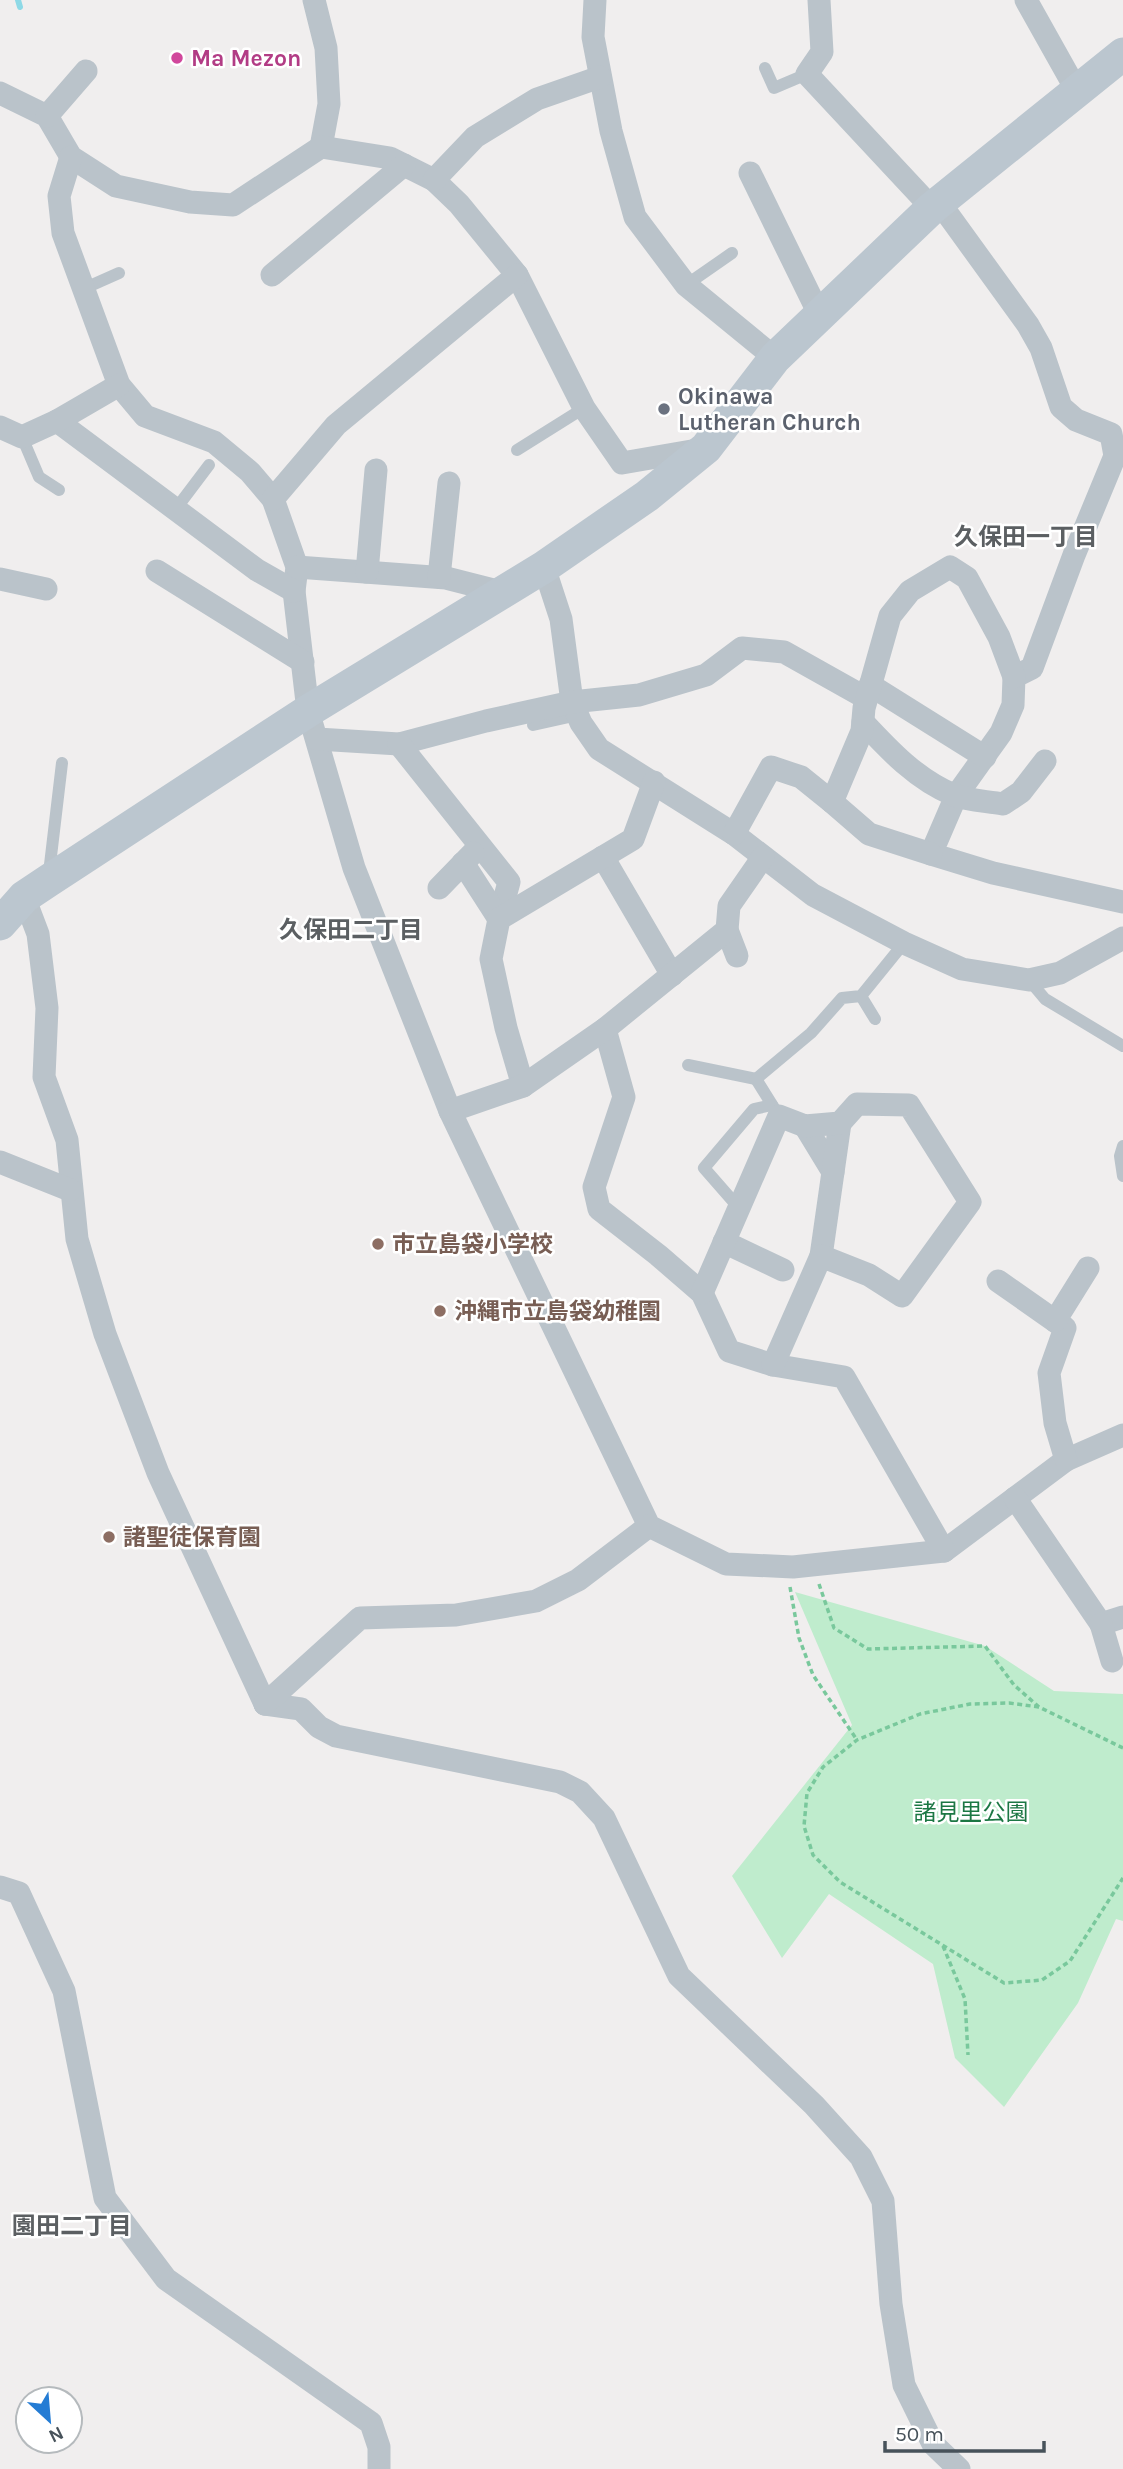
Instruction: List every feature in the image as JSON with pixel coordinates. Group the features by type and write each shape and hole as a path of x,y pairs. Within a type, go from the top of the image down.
{"street":[{"path":"314,0 326,48 329,104 321,146"},
{"path":"595,0 593,37 600,77 611,131 635,218 686,285 775,358"},
{"path":"819,0 822,52 807,74 936,205 1028,325 1041,348 1061,407 1076,420 1111,434 1115,456 1032,668 1014,677"},
{"path":"1026,0 1077,91"},
{"path":"0,924 36,889 313,725 501,592 544,567 647,496 706,448 775,358 936,205 1123,54"},
{"path":"47,117 86,71"},
{"path":"434,180 475,137 537,99 600,77"},
{"path":"0,93 47,117 71,158 116,186 190,202 233,205 321,146 390,158 434,180 459,204 517,275 584,408 622,463 706,448"},
{"path":"71,158 59,196 63,233 119,385 145,416 214,442 250,472 274,499 296,567 294,591 313,725 354,868 450,1111 649,1526 726,1564 814,1569 944,1551 1066,1460 1123,1435"},
{"path":"272,275 404,165"},
{"path":"750,173 820,316"},
{"path":"274,499 337,425 517,275"},
{"path":"0,427 22,437 57,421 119,385"},
{"path":"57,421 257,570 294,591"},
{"path":"367,572 376,470"},
{"path":"439,577 449,483"},
{"path":"296,567 439,577 501,592"},
{"path":"544,567 561,619 575,709 598,749 734,834 813,895 962,970 1029,980 1060,973 1123,939"},
{"path":"832,802 862,731 868,692 890,616 910,591 950,568 967,578 999,637 1014,677 1013,705 1001,733 956,796 931,854"},
{"path":"156,571 303,662"},
{"path":"0,579 46,589"},
{"path":"313,725 399,744 486,721 575,709 639,695 706,675 742,649 784,652 868,692 985,757"},
{"path":"863,722 896,758 934,785 956,796 1003,804 1021,792 1045,761"},
{"path":"399,744 509,882 491,959 506,1028 523,1086"},
{"path":"734,834 771,767 801,776 869,834 993,873 1123,902"},
{"path":"499,919 633,839 654,782"},
{"path":"439,888 480,845"},
{"path":"603,857 672,975"},
{"path":"737,956 727,930 729,906 763,858"},
{"path":"463,863 499,919"},
{"path":"36,889 38,934 47,1009 44,1077 67,1140 77,1239 104,1334 158,1473 264,1704"},
{"path":"450,1111 523,1086 605,1028 727,930"},
{"path":"605,1028 624,1097 594,1187 599,1209 702,1293 729,1351 773,1365 844,1377 944,1551"},
{"path":"773,1365 821,1256 841,1123 857,1104 909,1105 970,1202 902,1296 869,1275 821,1256"},
{"path":"702,1293 739,1208 776,1110 805,1126 833,1172"},
{"path":"805,1126 841,1123"},
{"path":"0,1162 70,1190"},
{"path":"724,1242 783,1270"},
{"path":"1055,1321 1088,1268"},
{"path":"998,1281 1065,1328 1049,1373 1055,1423 1066,1460"},
{"path":"1015,1498 1101,1624 1112,1661"},
{"path":"264,1704 360,1618 456,1615 536,1601 578,1580 649,1526"},
{"path":"1101,1624 1123,1617"},
{"path":"264,1704 301,1709 319,1727 336,1736 560,1782 580,1792 604,1818 679,1976 814,2105 861,2157 883,2201 891,2304 904,2385 933,2444 959,2469"},
{"path":"0,1887 19,1893 64,1991 105,2198 166,2279 371,2423 379,2447 379,2469"}],"lane":[{"path":"765,68 774,88 807,74"},
{"path":"686,285 732,253"},
{"path":"83,289 119,273"},
{"path":"517,450 584,408"},
{"path":"22,437 38,477 59,490"},
{"path":"175,510 209,465"},
{"path":"533,725 575,709"},
{"path":"36,889 62,763"},
{"path":"756,1079 810,1033 842,998 862,996 904,943"},
{"path":"1029,980 1045,999 1123,1046"},
{"path":"862,996 875,1019"},
{"path":"688,1065 756,1079 776,1110"},
{"path":"739,1208 704,1168 754,1109 776,1110"},
{"path":"1123,1146 1120,1156 1123,1176"}],"path":[{"path":"857,1740 813,1675 799,1639 790,1586 814,1569 834,1628 868,1649 985,1646 1014,1685 1039,1707 1123,1748"},
{"path":"1039,1707 1009,1703 970,1704 920,1714 857,1740 823,1768 807,1793 804,1826 813,1855 840,1882 1004,1983 1042,1980 1070,1961 1123,1878"},
{"path":"943,1945 965,2000 968,2055"}],"green space":[{"name":"諸見里公園","path":"795,1592 985,1646 1054,1691 1123,1694 1123,1921 1116,1919 1078,2003 1004,2107 955,2058 933,1964 829,1894 782,1958 732,1876 852,1725"}],"waterway":[{"path":"18,0 20,7"}],"place":[{"name":"Ma Mezon","path":"177,58"},
{"name":"Okinawa Lutheran Church","path":"664,409"},
{"name":"市立島袋小学校","path":"378,1244"},
{"name":"沖縄市立島袋幼稚園","path":"440,1311"},
{"name":"諸聖徒保育園","path":"109,1537"}],"district":[{"name":"久保田一丁目","path":"1026,537"},
{"name":"久保田二丁目","path":"351,930"},
{"name":"園田二丁目","path":"72,2226"}]}
